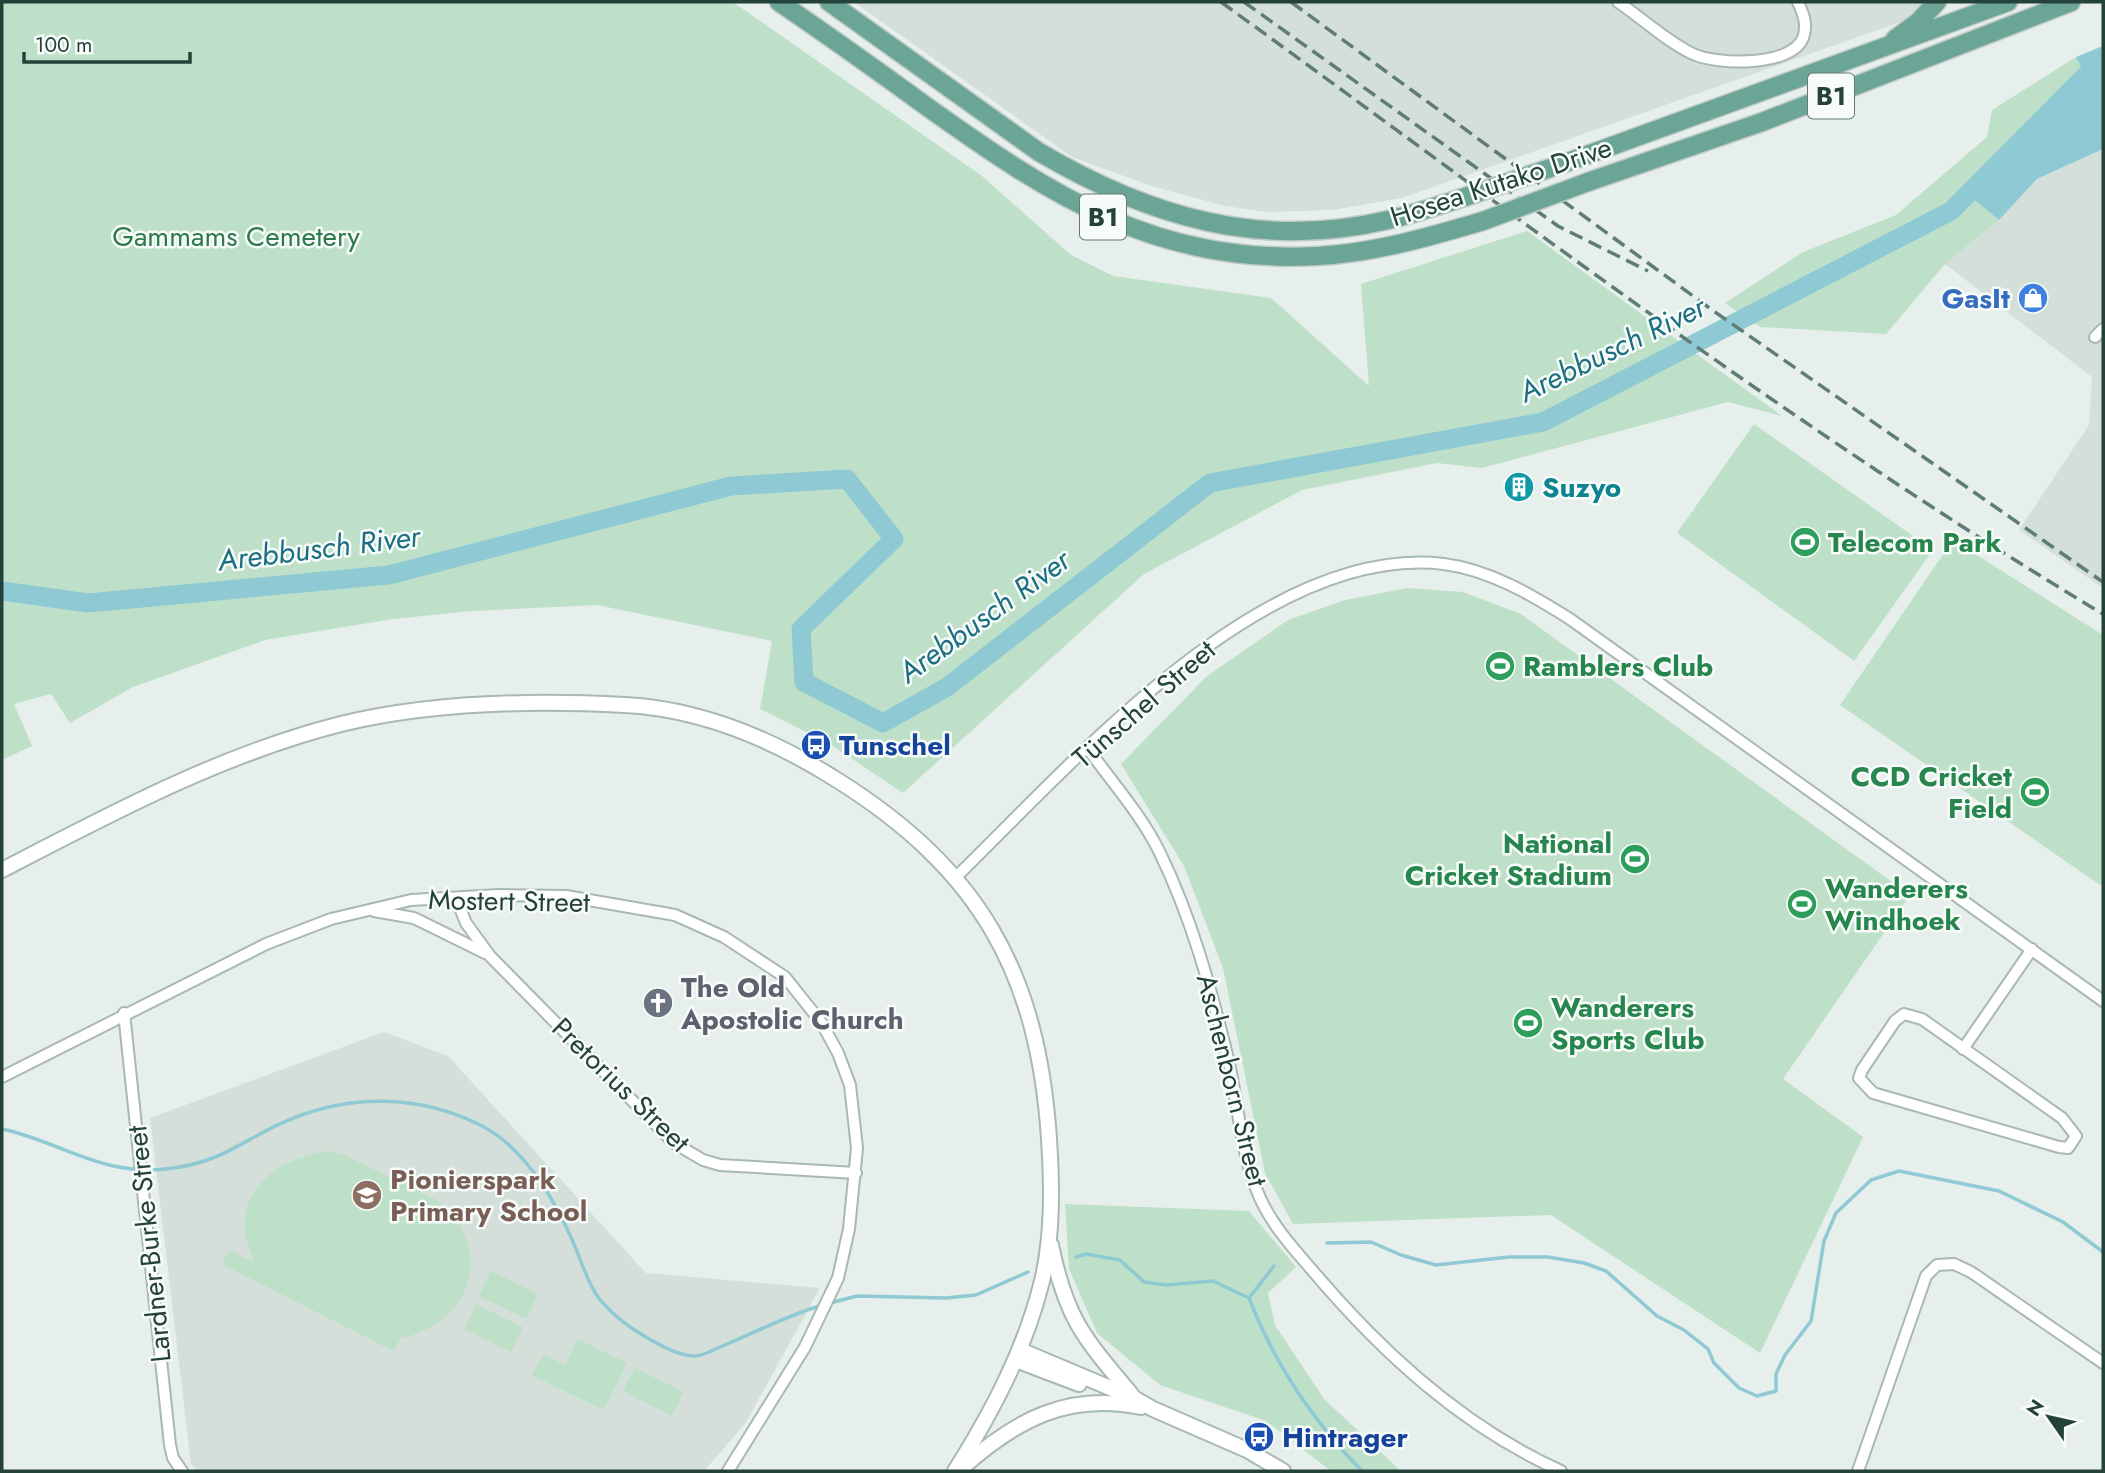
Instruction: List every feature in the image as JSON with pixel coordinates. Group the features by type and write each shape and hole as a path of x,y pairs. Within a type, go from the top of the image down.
{"main road":[{"name":"Hosea Kutako Drive","path":"779,2 1022,174 1106,219 1160,238 1229,251 1317,256 1405,244 1483,221 1762,122 2071,2"},
{"name":"Hosea Kutako Drive","path":"829,2 1039,152 1076,174 1152,208 1199,221 1234,226 1321,230 1387,220 1465,197 1877,51 1996,4"},
{"path":"1877,51 1918,22 1937,2"}],"street":[{"path":"1618,2 1692,53 1718,62 1744,63 1795,48 1803,39 1805,18 1798,2"},
{"path":"1996,4 2001,31"},
{"path":"2095,337 2103,329"},
{"name":"Tünschel Street","path":"957,876 1088,749 1198,652 1267,609 1368,568 1415,563 1446,565 1510,585 1570,619 2103,1001"},
{"path":"2,870 174,784 293,739 342,724 382,717 504,704 624,705 663,709 718,723 805,760 863,796 907,828 957,876 1004,949 1026,1004 1039,1054 1051,1170 1049,1233 1038,1295 1018,1355 994,1407 957,1471"},
{"name":"Aschenborn Street","path":"1088,749 1147,830 1184,910 1206,970 1232,1077 1247,1162 1260,1199 1279,1231 1338,1301 1412,1374 1494,1437 1561,1471"},
{"name":"Mostert Street","path":"2,1077 124,1013 289,935 331,919 411,900 499,895 566,896 675,915 724,937 767,963 799,990 838,1053 850,1085 856,1173 849,1229 838,1278 805,1347 728,1471"},
{"name":"Pretorius Street","path":"456,898 466,923 491,956 674,1143 689,1153 720,1165 747,1169 856,1173"},
{"name":"Pretorius Street","path":"372,911 414,918 491,956"},
{"path":"1963,1049 2032,949"},
{"name":"Lardner-Burke Street","path":"124,1013 170,1445 173,1458 182,1471"},
{"path":"1903,1014 1922,1018 1963,1049 2072,1126 2076,1136 2074,1143 2068,1148 2059,1147 1880,1097 1859,1078 1895,1021 1903,1014"},
{"path":"1049,1233 1063,1297 1072,1317 1087,1343 1134,1398"},
{"path":"1857,1471 1926,1276 1937,1265 1954,1264 1971,1272 2103,1363"},
{"path":"1018,1355 1134,1398 1153,1409"},
{"path":"1018,1355 1247,1450 1283,1471"},
{"path":"957,1471 1017,1424 1047,1411 1086,1403 1125,1404 1153,1409"}],"shaded area":[{"path":"854,2 1924,2 1912,18 1402,198 1333,210 1266,212 1225,206 1151,186 1072,157"},
{"path":"2103,149 2103,588 2019,530 2089,425 2092,377 1945,264 1999,220 2037,179"},
{"name":"Pionierspark Primary School","path":"384,1032 448,1056 646,1273 820,1288 745,1424 704,1471 199,1471 191,1464 150,1118"}],"green space":[{"name":"Gammams Cemetery","path":"2,2 733,2 982,176 1071,255 1113,276 1271,298 1369,386 1361,284 1527,231 1782,416 1728,402 1482,468 1437,463 1302,490 1144,574 903,793 830,744 760,709 772,641 597,605 471,611 393,619 265,640 133,687 70,723 51,694 14,704 32,746 2,760"},
{"path":"2076,57 2085,76 1967,194 1999,220 1945,264 1886,334 1760,327 1725,303 1803,252 1896,215 1987,137 1992,110"},
{"name":"Telecom Park","path":"1754,424 1933,550 1854,661 1677,533"},
{"name":"CCD Cricket Field","path":"1953,540 2103,635 2103,880 2100,885 1840,705"},
{"name":"Wanderers Sports Club","path":"1408,588 1463,592 1521,614 1910,895 1783,1079 1863,1137 1760,1353 1551,1215 1293,1224 1265,1173 1223,968 1184,866 1121,764 1206,677 1288,620 1345,600"},
{"path":"326,1151 340,1153 437,1200 456,1219 467,1240 471,1261 468,1281 459,1300 445,1317 425,1330 401,1338 393,1351 222,1264 229,1250 255,1263 247,1241 245,1221 249,1203 257,1188 270,1174 286,1164"},
{"path":"1065,1204 1249,1211 1296,1267 1268,1293 1275,1325 1324,1399 1401,1471 1331,1471 1266,1421 1160,1385 1097,1333 1069,1269"},
{"path":"491,1271 538,1294 526,1319 479,1296"},
{"path":"476,1304 523,1327 511,1352 464,1329"},
{"path":"578,1339 627,1363 604,1410 532,1375 543,1355 565,1365"},
{"path":"635,1368 684,1392 672,1416 623,1391"}],"water":[{"path":"2103,46 2103,149 2037,179 1999,220 1967,194 2085,76 2076,57"}],"waterway":[{"name":"Arebbusch River","path":"2,591 88,603 389,575 731,486 847,479 894,539 801,629 804,682 883,723 947,687 1210,483 1543,422 1951,211 2085,76 2103,73"},
{"path":"2,1129 23,1134 100,1163 142,1170 165,1169 204,1161 296,1117 341,1104 387,1101 432,1107 493,1132 522,1158 557,1209 598,1297 622,1321 672,1351 701,1355 823,1305"},
{"path":"1327,1243 1371,1242 1401,1255 1436,1265 1509,1257 1548,1257 1584,1263 1606,1271 1657,1316 1684,1330 1708,1349 1714,1363 1739,1388 1757,1396 1776,1391 1776,1374 1785,1355 1811,1321 1824,1241 1836,1213 1871,1180 1899,1171 1999,1191 2063,1222 2103,1252"},
{"path":"1076,1257 1086,1254 1120,1260 1144,1282 1166,1285 1213,1281 1249,1298 1270,1345 1297,1390 1327,1432 1362,1471"},
{"path":"1249,1298 1274,1266"},
{"path":"830,1303 857,1296 946,1298 976,1295 1028,1272"}],"railway":[{"path":"1221,2 1765,395 1876,470 2103,614"},
{"path":"1244,2 1558,226 1648,271"},
{"path":"1291,2 1715,312 2103,582"}],"place":[{"name":"GasIt","path":"2033,298"},
{"name":"Suzyo","path":"1519,487"},
{"name":"Telecom Park","path":"1805,542"},
{"name":"Ramblers Club","path":"1500,666"},
{"name":"Tunschel","path":"816,745"},
{"name":"CCD Cricket Field","path":"2035,792"},
{"name":"National Cricket Stadium","path":"1635,859"},
{"name":"Wanderers Windhoek","path":"1802,904"},
{"name":"The Old Apostolic Church","path":"658,1003"},
{"name":"Wanderers Sports Club","path":"1528,1023"},
{"name":"Pionierspark Primary School","path":"367,1195"},
{"name":"Hintrager","path":"1259,1437"}]}
